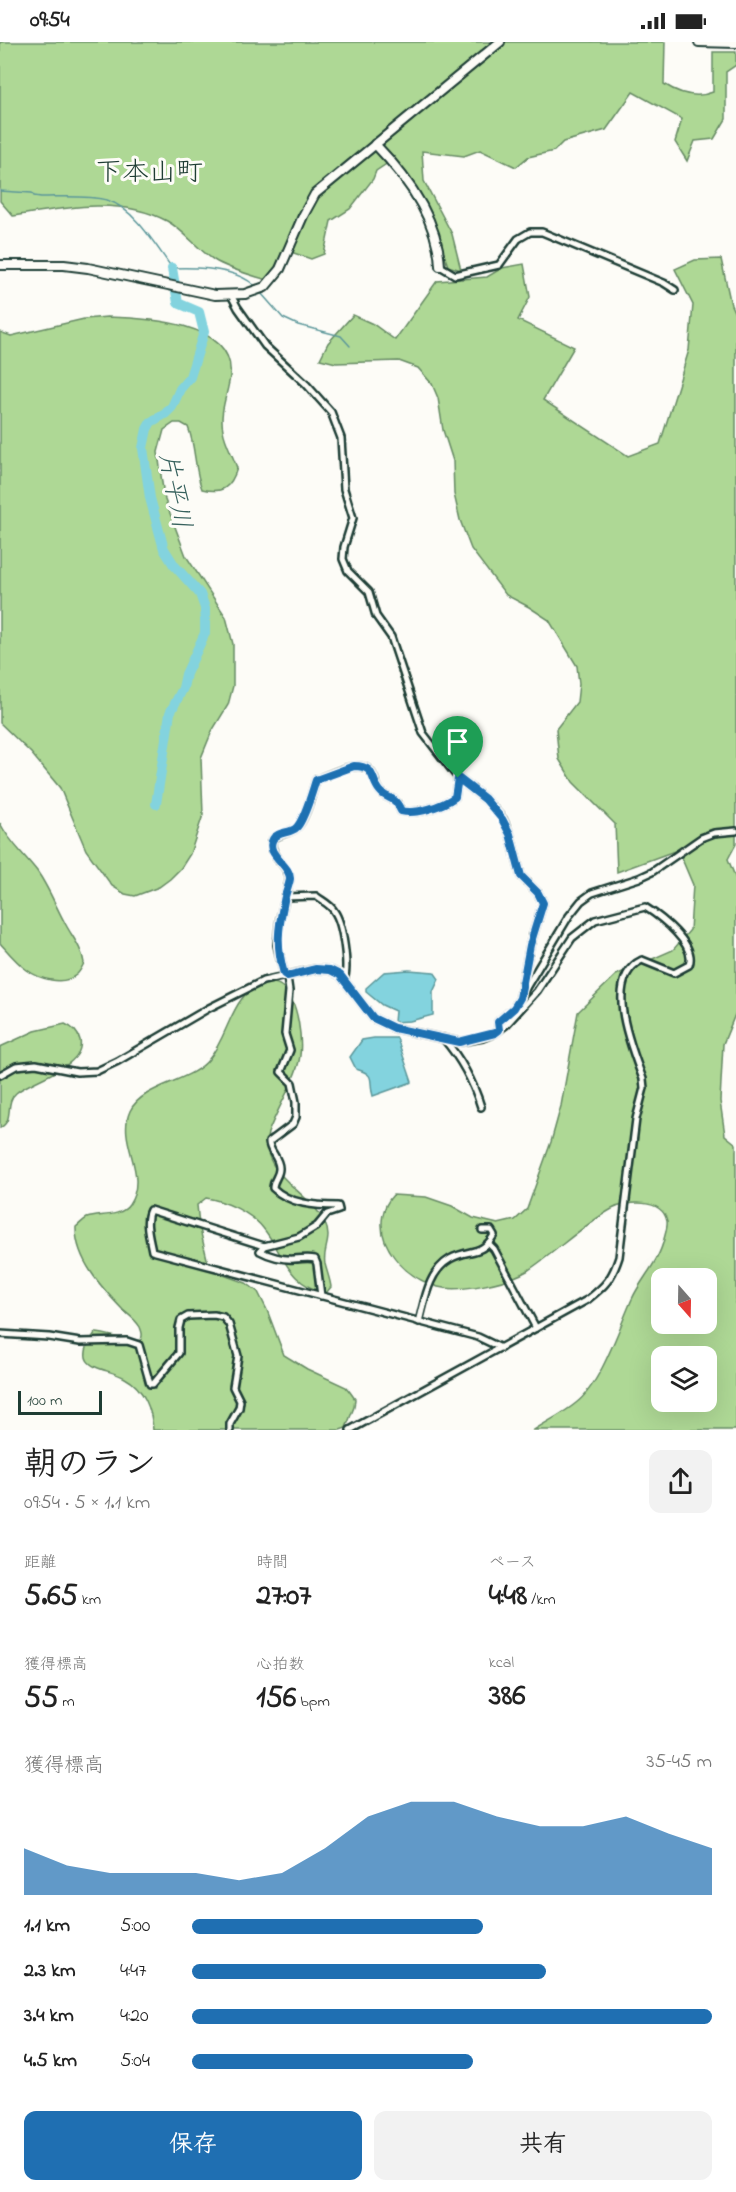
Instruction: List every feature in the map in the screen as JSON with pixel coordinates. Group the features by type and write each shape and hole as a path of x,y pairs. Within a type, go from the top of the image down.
{"street":[{"path":"0,265 64,265 215,295 245,294 265,286 280,269 315,194 500,42"},
{"path":"699,42 736,43"},
{"path":"375,144 410,185 437,242 440,266 455,275 499,265 518,239 531,232 542,232 664,283 675,290"},
{"path":"231,295 265,346 306,384 331,412 340,438 344,489 353,518 344,547 343,559 348,571 369,592 376,616 391,638 423,733 458,778 485,799 502,819 510,834 521,876 538,893 543,903 530,945 520,998"},
{"path":"458,778 455,797 447,803 409,813 401,811 397,801 393,798 382,794 368,769 363,766 354,766 316,780 299,826 272,840 272,849 286,867 290,878 277,945 284,974 287,976 289,991 285,1034 290,1050 281,1072 292,1083 297,1102 293,1124 269,1142 269,1149 279,1166 279,1172 273,1180 273,1188 278,1193 306,1205 338,1206 339,1210 327,1214 317,1226 299,1237 264,1246 150,1210 147,1215 152,1251 478,1337 501,1348"},
{"path":"499,1030 498,1022 514,1008 569,916 581,902 592,893 652,872 701,838 714,833 736,831"},
{"path":"285,897 315,896 331,906 336,913 342,933 347,972 344,980"},
{"path":"0,1075 16,1066 36,1064 77,1072 97,1071 262,981 316,969 330,970 340,975 373,1018 394,1028 459,1042 473,1040 499,1030 537,991 572,938 595,920 645,907 667,924 689,947 692,957 689,965 674,973 642,960 635,964 628,974 621,995 624,1023 644,1088 636,1119 619,1257 606,1286 587,1300 350,1430"},
{"path":"443,1038 458,1056 481,1107"},
{"path":"419,1322 428,1288 441,1266 452,1258 485,1248 489,1244 494,1235 493,1231 482,1230"},
{"path":"489,1244 494,1249 536,1328"},
{"path":"264,1246 260,1251 266,1255 292,1260 315,1259 321,1296"},
{"path":"0,1334 49,1336 80,1342 127,1341 136,1343 139,1345 150,1384 153,1384 179,1353 181,1320 188,1316 223,1317 229,1324 238,1356 233,1387 240,1401 239,1408 230,1424 230,1430"}],"green space":[{"path":"0,42 665,42 664,84 675,90 694,95 713,92 713,52 736,52 736,65 726,72 726,119 714,139 695,141 687,161 675,142 682,119 633,92 606,130 563,142 554,151 528,157 516,167 480,150 464,156 422,151 424,181 452,234 461,270 448,266 426,210 412,184 394,159 376,171 373,179 350,209 331,221 324,254 311,259 288,251 270,281 220,264 173,225 149,213 111,206 91,206 13,216 0,201"},
{"path":"721,259 731,305 736,316 736,844 728,859 736,879 736,1012 723,1044 720,1101 725,1135 736,1144 736,1430 534,1430 576,1403 593,1383 608,1355 632,1299 662,1247 667,1225 664,1214 658,1208 643,1203 618,1206 590,1223 527,1271 496,1282 458,1289 429,1284 400,1264 389,1249 383,1235 384,1211 393,1195 426,1197 452,1206 473,1218 498,1224 515,1220 527,1209 561,1106 578,1012 616,975 673,950 690,930 693,885 680,849 617,872 615,824 573,782 559,759 556,729 577,702 579,684 577,666 549,620 506,595 471,549 460,520 454,494 453,461 443,430 438,398 432,384 418,368 399,361 336,363 320,359 328,343 353,315 373,324 395,340 437,281 487,277 502,268 524,264 530,297 518,320 574,347 543,400 628,456 660,444 689,350 693,305 675,269 695,260"},
{"path":"107,317 142,319 184,326 203,333 218,344 228,358 230,376 223,409 223,430 237,468 229,485 225,488 215,491 202,489 188,427 181,423 174,423 164,430 158,452 165,500 186,556 226,617 233,644 233,686 228,705 212,731 201,758 203,815 190,854 170,879 159,887 135,896 125,894 112,886 86,850 60,788 31,753 0,723 0,332 11,336 84,319"},
{"path":"0,823 41,877 79,948 84,963 79,972 71,978 58,981 32,973 0,943"},
{"path":"267,982 281,986 292,1001 299,1023 300,1056 292,1082 268,1133 267,1147 270,1160 277,1171 318,1211 325,1223 328,1239 324,1259 331,1287 326,1293 303,1283 288,1267 258,1222 237,1208 206,1198 197,1205 199,1225 208,1263 218,1273 246,1283 258,1292 284,1355 307,1369 346,1387 355,1399 354,1407 346,1428 340,1430 153,1430 146,1400 132,1382 92,1365 87,1360 88,1345 95,1333 135,1341 141,1340 142,1334 136,1322 91,1272 80,1250 76,1227 87,1218 121,1212 129,1205 136,1182 127,1123 130,1111 136,1102 156,1089 201,1067 216,1049 238,1004 255,987"},
{"path":"65,1024 74,1030 80,1040 80,1049 75,1058 67,1065 16,1093 12,1097 7,1121 0,1128 0,1047 35,1031"}],"water":[{"path":"409,970 434,972 439,979 433,992 433,1015 410,1021 394,1022 395,1011 382,1005 366,992 366,988 384,972"},
{"path":"397,1038 412,1082 373,1096 369,1076 356,1069 350,1057 362,1040"}],"waterway":[{"path":"0,191 32,193 34,196 41,197 83,197 107,200 117,204 135,219 172,268 204,268 226,272 246,279 254,285"},
{"name":"片平川","path":"156,804 170,713 183,688 186,674 205,633 205,608 200,594 174,565 164,549 150,498 143,448 151,422 172,407 180,389 190,377 204,332 199,312 178,303 172,268"},
{"path":"261,293 283,318 298,325 341,336 350,346"}],"district":[{"name":"下本山町","path":"149,171"}],"route":[{"path":"354,766 363,766 368,769 382,794 393,798 397,801 401,811 409,813 447,803 455,797 458,778 485,799 506,824 521,876 538,893 543,903 530,945 520,998 514,1008 498,1022 499,1030 495,1033 483,1038 459,1042 394,1028 373,1018 340,975 330,970 316,969 287,976 284,974 277,945 280,919 290,878 286,867 279,861 272,849 272,840 275,837 299,826 316,780 354,766"}]}
